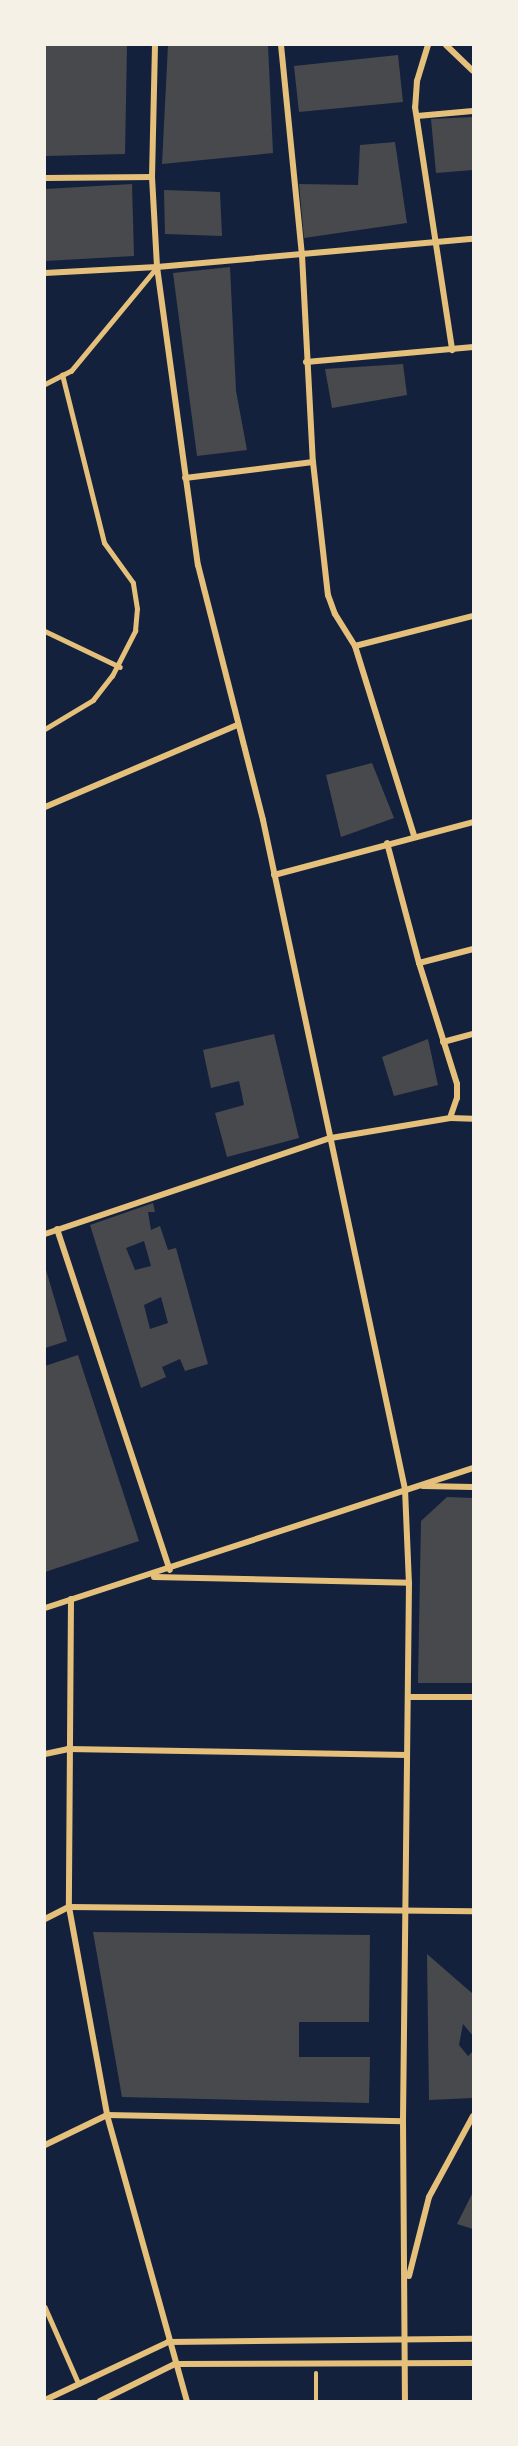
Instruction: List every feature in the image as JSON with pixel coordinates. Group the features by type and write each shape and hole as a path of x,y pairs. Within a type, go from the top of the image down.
{"street":[{"path":"154,45 152,177 157,267 177,390 185,478 207,611 274,874 405,1489 409,1584 403,2121 407,2286 405,2401"},
{"path":"281,45 302,255 313,462 328,595 334,614 355,646 414,836"},
{"path":"428,45 415,93 452,350"},
{"path":"446,45 473,71"},
{"path":"417,116 473,111"},
{"path":"45,178 152,177"},
{"path":"45,273 157,267 302,255 437,240 473,239"},
{"path":"306,362 473,347"},
{"path":"185,478 313,462"},
{"path":"355,646 473,616"},
{"path":"45,807 237,725"},
{"path":"274,874 473,822"},
{"path":"387,843 419,963 457,1084 458,1098 450,1118"},
{"path":"419,963 473,949"},
{"path":"443,1042 473,1034"},
{"path":"45,1234 331,1138 450,1118 473,1119"},
{"path":"57,1229 170,1569"},
{"path":"45,1608 148,1577 473,1468"},
{"path":"417,1486 473,1488"},
{"path":"148,1577 409,1584"},
{"path":"71,1599 68,1749 69,1907 107,2115 168,2342 187,2401"},
{"path":"408,1697 473,1697"},
{"path":"45,1754 68,1749 407,1755"},
{"path":"45,1919 69,1907 473,1911"},
{"path":"45,2145 107,2115 403,2121"},
{"path":"407,2286 429,2197 473,2116"},
{"path":"45,2400 168,2342 473,2339"},
{"path":"100,2401 175,2364 473,2362"}],"lane":[{"path":"45,384 71,371 157,267"},
{"path":"45,729 93,699 120,667 135,631 137,609 133,582 104,543 63,375"},
{"path":"45,631 120,667"},
{"path":"45,2307 79,2384"}],"path":[{"path":"316,2364 316,2401"}],"building":[{"path":"45,45 127,45 125,154 45,156"},
{"path":"168,45 268,45 273,153 162,164"},
{"path":"398,55 403,102 299,112 294,66"},
{"path":"473,117 473,170 436,173 431,119"},
{"path":"395,142 407,223 304,238 299,184 358,185 360,145"},
{"path":"132,184 134,256 45,261 45,189"},
{"path":"164,190 220,192 222,236 165,234"},
{"path":"230,267 236,391 247,450 197,456 173,273"},
{"path":"403,364 407,395 332,408 325,369"},
{"path":"372,763 394,818 341,837 326,775"},
{"path":"274,1034 299,1138 227,1157 215,1113 244,1105 239,1081 211,1088 203,1050"},
{"path":"428,1039 438,1085 394,1096 382,1057"},
{"path":"153,1203 155,1212 148,1212 151,1230 160,1226 168,1250 176,1248 208,1364 185,1371 180,1359 162,1367 166,1377 141,1388 90,1225","holes":["144,1241 151,1266 135,1270 126,1248","161,1297 168,1323 150,1329 144,1305"]},
{"path":"45,1271 67,1341 45,1348"},
{"path":"78,1355 139,1541 45,1572 45,1366"},
{"path":"447,1497 473,1498 473,1683 418,1683 421,1521"},
{"path":"93,1932 370,1935 369,2022 299,2022 299,2057 370,2057 369,2103 122,2097"},
{"path":"427,1954 473,1994 473,2036 463,2024 459,2045 468,2056 473,2051 473,2098 429,2100"},
{"path":"473,2192 473,2229 457,2224"}]}
